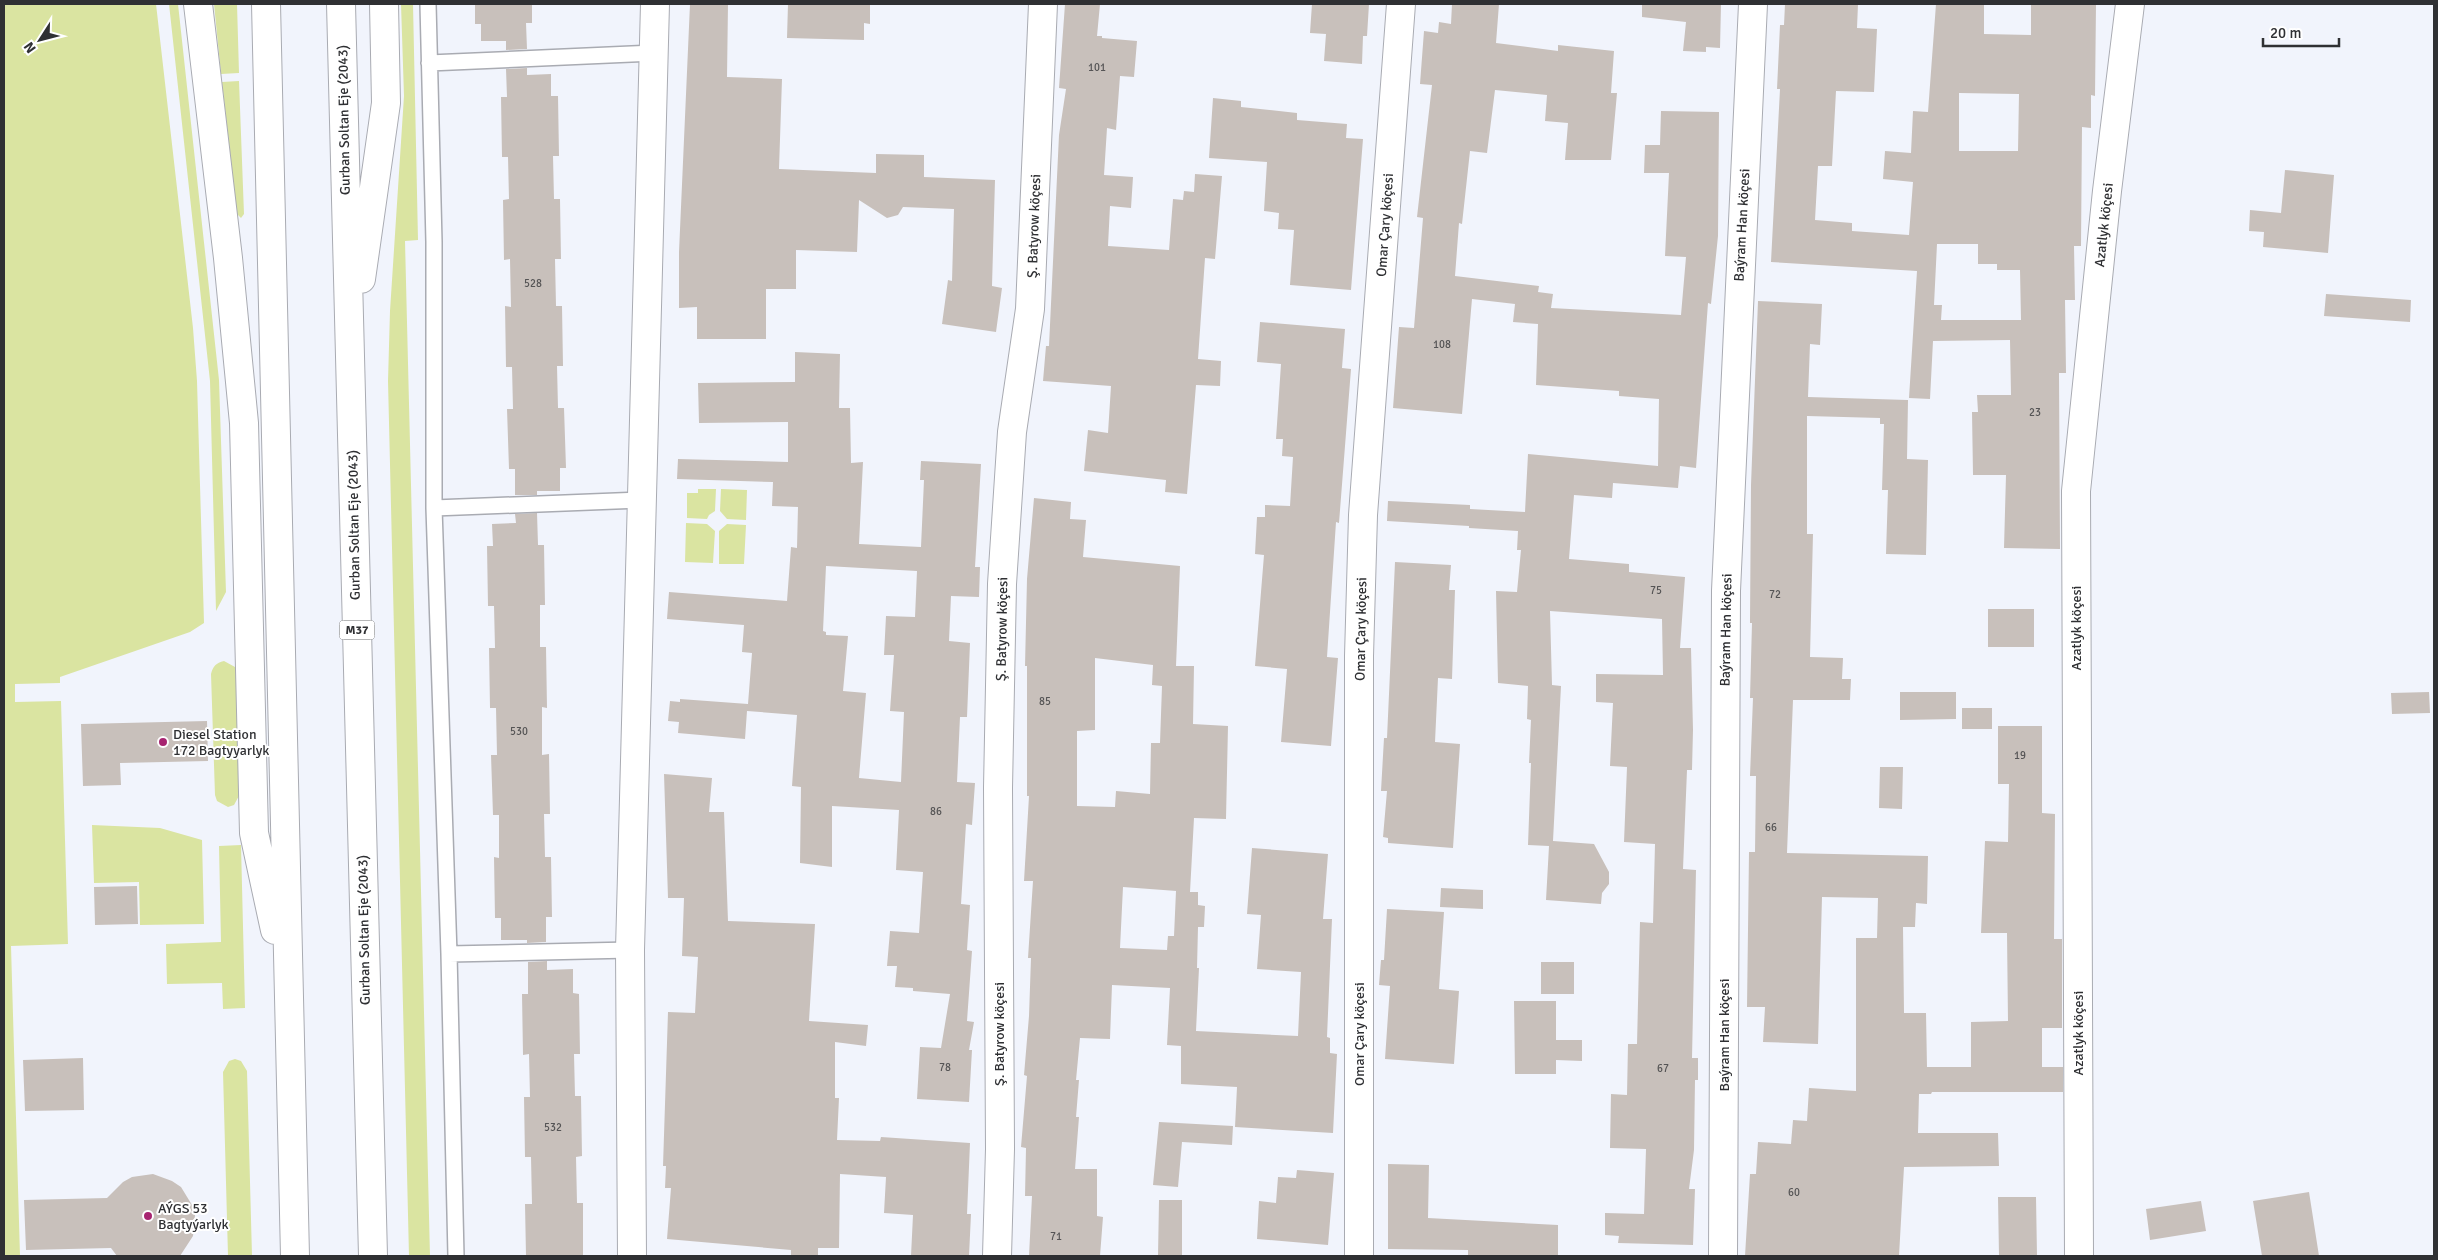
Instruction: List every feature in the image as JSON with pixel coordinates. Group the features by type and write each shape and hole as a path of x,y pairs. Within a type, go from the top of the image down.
{"main road":[{"path":"198,4 228,258 244,423 254,833 288,993"},
{"path":"266,4 295,1256"},
{"name":"Gurban Soltan Eje (2043)","path":"341,4 372,1256"},
{"path":"350,354 386,103 384,4"},
{"path":"632,1256 630,950 656,4"},
{"name":"Ş. Batyrow köçesi","path":"997,1256 1000,1149 998,788 1002,584 1012,432 1030,310 1043,4"},
{"name":"Omar Çary köçesi","path":"1359,1256 1359,656 1363,516 1401,4"},
{"name":"Baýram Han köçesi","path":"1723,1256 1726,592 1753,4"},
{"name":"Azatlyk köçesi","path":"2079,1256 2076,491 2107,191 2130,4"},
{"path":"249,620 273,317"}],"lane":[{"path":"428,4 434,242 434,508 449,954 456,1256"},
{"path":"429,63 654,53"},
{"path":"434,508 641,500"},
{"path":"449,954 630,950"}],"green space":[{"path":"4,4 156,4 193,328 197,381 204,623 190,632 60,677 60,683 15,684 15,702 61,701 68,944 11,946 20,1256 4,1256"},
{"path":"169,4 178,4 219,380 226,592 216,611 210,381"},
{"path":"214,4 237,4 239,73 221,74"},
{"path":"401,4 413,4 418,240 405,241 430,1256 409,1256 388,381 390,311 404,96"},
{"path":"239,81 244,214 241,218 237,214 222,82"},
{"path":"698,489 716,489 715,511 707,519 687,518 687,493 698,493"},
{"path":"721,489 747,490 746,520 727,519 720,511"},
{"path":"686,523 707,524 715,531 713,563 685,562"},
{"path":"727,524 746,525 744,564 719,564 719,531"},
{"path":"224,661 235,667 237,673 240,794 234,805 228,807 217,801 215,795 211,674 215,665"},
{"path":"92,825 160,828 202,840 204,924 140,925 139,882 94,883"},
{"path":"241,845 245,1008 223,1009 222,983 167,984 166,944 221,942 219,846"},
{"path":"235,1059 241,1061 247,1071 252,1256 228,1256 223,1072 229,1061"}],"building":[{"path":"475,4 532,4 532,23 526,23 527,49 506,50 506,41 481,41 481,24 475,24"},
{"path":"690,4 728,4 727,77 782,79 779,169 876,173 876,154 924,155 924,177 995,180 992,286 1002,288 996,332 942,324 948,280 952,281 954,209 903,207 898,215 887,218 859,200 857,252 796,250 796,289 766,289 766,339 697,339 697,307 679,308 679,252"},
{"path":"788,4 870,4 870,24 864,23 864,40 787,38"},
{"path":"1065,4 1100,4 1097,36 1137,41 1134,77 1120,76 1116,130 1107,128 1104,175 1133,177 1131,208 1110,206 1108,246 1169,250 1173,199 1183,200 1184,191 1194,192 1195,174 1222,176 1215,259 1205,258 1198,359 1221,361 1220,386 1196,385 1187,494 1165,492 1166,480 1084,471 1088,430 1108,433 1111,386 1043,381 1046,346 1049,346 1059,135 1066,89 1059,88"},
{"path":"1312,4 1369,4 1367,36 1363,36 1362,64 1324,61 1326,34 1310,33"},
{"path":"1452,4 1499,4 1496,43 1558,51 1558,45 1614,51 1611,93 1617,93 1611,160 1565,160 1568,123 1545,121 1547,95 1495,90 1487,153 1470,151 1462,224 1459,223 1455,276 1539,286 1538,292 1553,294 1551,308 1681,315 1686,257 1665,256 1669,173 1644,173 1645,145 1660,145 1661,111 1719,112 1718,236 1711,304 1708,303 1696,468 1680,466 1678,488 1613,483 1612,498 1574,495 1569,559 1629,564 1629,572 1685,577 1680,648 1691,648 1693,730 1692,770 1687,770 1683,869 1696,870 1692,1058 1698,1058 1698,1080 1695,1080 1694,1150 1689,1189 1695,1189 1693,1245 1618,1243 1619,1236 1605,1235 1605,1213 1644,1214 1646,1149 1610,1148 1611,1094 1627,1095 1628,1044 1637,1044 1640,922 1653,923 1655,844 1624,842 1627,767 1610,766 1613,703 1596,702 1596,674 1663,675 1662,619 1550,611 1552,685 1561,686 1553,841 1594,844 1609,872 1609,884 1602,893 1601,904 1546,900 1549,846 1528,845 1531,720 1527,719 1528,686 1498,683 1496,591 1517,592 1521,550 1517,550 1518,531 1387,521 1388,501 1470,505 1470,509 1525,512 1528,454 1658,466 1659,399 1619,396 1619,391 1536,385 1538,324 1513,322 1515,304 1472,299 1462,414 1393,408 1399,327 1414,328 1423,218 1417,217 1432,85 1420,84 1424,31 1438,33 1439,22 1451,24"},
{"path":"1642,4 1721,4 1720,48 1706,47 1706,52 1683,51 1686,22 1642,17"},
{"path":"1785,4 1858,4 1857,28 1877,29 1874,92 1836,91 1832,166 1818,166 1815,220 1852,223 1852,231 1909,235 1913,182 1883,179 1885,151 1911,153 1913,111 1928,112 1936,4 1984,4 1984,34 2031,35 2031,4 2096,4 2095,96 2091,95 2091,128 2082,127 2081,246 2074,246 2075,300 2065,300 2066,373 2059,373 2060,549 2004,548 2006,475 1973,475 1972,412 1978,412 1977,395 2011,395 2010,340 1933,341 1930,399 1909,398 1917,271 1771,262 1780,89 1777,89 1780,25 1784,25","holes":["1959,93 2019,94 2018,151 1959,151","1937,244 1978,244 1978,264 1997,264 1997,270 2020,270 2021,320 1941,320 1942,305 1934,305"]},
{"path":"527,68 527,75 551,74 551,96 558,96 559,156 553,156 554,199 560,199 561,259 555,259 556,306 562,306 563,366 557,366 558,408 564,408 566,468 560,468 560,491 537,491 537,495 515,495 515,469 509,469 507,409 513,409 512,367 506,367 505,306 511,307 510,259 504,260 503,200 509,199 508,157 502,157 501,97 507,97 506,69"},
{"path":"1213,98 1241,101 1241,107 1297,113 1297,120 1347,124 1346,138 1363,139 1351,290 1290,285 1294,230 1278,229 1279,213 1264,211 1267,162 1209,158"},
{"path":"2285,170 2334,175 2328,253 2263,247 2264,232 2249,231 2250,210 2281,213"},
{"path":"2326,294 2411,300 2410,322 2324,316"},
{"path":"1758,301 1822,304 1820,345 1810,344 1808,397 1908,400 1907,459 1928,460 1926,555 1886,554 1888,490 1882,490 1884,424 1880,424 1880,418 1807,416 1807,534 1813,534 1810,657 1843,658 1842,679 1851,679 1850,700 1793,700 1787,853 1928,856 1927,904 1916,903 1915,927 1903,927 1904,1013 1926,1013 1927,1067 1971,1067 1971,1022 2008,1021 2007,933 1981,933 1985,841 2008,842 2009,784 1998,784 1998,726 2042,726 2042,813 2055,814 2054,939 2062,939 2062,1028 2042,1028 2042,1067 2063,1067 2063,1092 1932,1092 1931,1094 1919,1094 1918,1133 1998,1133 1999,1166 1904,1167 1899,1256 1745,1256 1750,1174 1756,1174 1758,1142 1791,1144 1793,1120 1807,1121 1809,1088 1856,1091 1856,938 1877,938 1878,898 1822,897 1818,1044 1763,1042 1765,1007 1747,1007 1749,852 1755,852 1756,776 1750,776 1753,698 1750,698 1752,623 1750,623 1751,485"},
{"path":"1260,322 1345,329 1342,368 1351,369 1339,523 1336,522 1327,657 1338,658 1331,746 1281,742 1287,669 1255,666 1264,555 1255,554 1257,517 1265,517 1265,505 1290,506 1293,457 1282,456 1283,439 1276,439 1281,364 1257,362"},
{"path":"795,352 840,354 839,408 850,408 851,463 863,462 859,544 921,547 924,480 920,480 921,461 981,464 975,567 980,567 979,597 951,596 949,641 970,643 967,717 960,717 957,782 975,783 972,825 966,824 961,904 970,905 967,950 972,951 967,1021 974,1022 969,1050 972,1050 969,1102 917,1099 920,1047 941,1048 950,994 913,991 913,988 895,987 897,966 887,966 890,931 919,933 923,872 896,870 899,810 832,806 832,867 800,863 801,787 792,786 797,715 747,711 745,739 678,733 679,722 668,721 670,701 680,702 680,699 748,704 752,653 742,652 744,625 667,619 669,592 787,601 791,547 797,548 798,507 772,506 773,482 677,479 678,459 788,462 788,422 699,423 698,383 795,382","holes":["826,566 917,571 915,617 886,616 884,655 894,655 890,711 904,712 901,782 859,778 866,693 843,691 848,636 826,635 826,632 823,631"]},
{"path":"1034,498 1071,502 1070,519 1086,520 1083,557 1180,566 1176,666 1194,666 1193,724 1228,726 1226,819 1194,818 1190,892 1198,892 1198,905 1205,906 1204,927 1198,927 1197,968 1199,968 1196,1031 1298,1036 1301,972 1257,969 1261,915 1247,914 1252,848 1328,854 1323,919 1332,919 1327,1037 1330,1038 1330,1053 1337,1054 1333,1133 1235,1127 1237,1087 1181,1084 1181,1046 1167,1045 1170,988 1112,985 1110,1039 1080,1038 1076,1080 1079,1080 1076,1117 1079,1117 1075,1169 1097,1169 1097,1216 1103,1217 1100,1256 1029,1256 1032,1196 1025,1196 1026,1148 1021,1147 1027,1076 1024,1075 1029,1016 1031,958 1028,958 1033,881 1024,881 1029,796 1027,796 1027,666 1025,666 1027,579","holes":["1095,658 1153,665 1152,685 1162,686 1160,743 1151,743 1150,794 1116,791 1115,807 1077,806 1077,731 1095,730","1123,887 1190,892 1176,891 1174,936 1168,936 1167,950 1120,948"]},
{"path":"537,513 538,545 544,545 545,605 540,605 540,647 546,647 547,708 542,707 542,755 549,754 550,814 544,814 545,857 551,857 552,917 546,917 546,942 527,943 527,940 501,940 501,918 495,918 494,857 499,858 499,815 493,815 491,755 497,755 496,708 490,708 489,648 495,648 494,606 488,606 487,546 493,546 492,524 516,523 515,514"},
{"path":"1395,562 1451,565 1449,590 1455,590 1452,679 1438,678 1435,742 1460,744 1453,848 1388,843 1388,838 1383,837 1387,791 1381,791 1384,738 1387,738"},
{"path":"1988,609 2034,609 2034,647 1988,647"},
{"path":"1900,692 1956,692 1956,719 1900,720"},
{"path":"2429,692 2430,713 2392,714 2391,693"},
{"path":"1962,708 1992,708 1992,729 1962,729"},
{"path":"207,721 208,761 120,763 121,785 83,786 81,724"},
{"path":"1880,767 1903,767 1902,809 1879,808"},
{"path":"664,774 712,778 709,812 724,812 728,921 815,924 809,1021 868,1025 866,1046 835,1042 835,1098 839,1098 837,1140 880,1141 881,1137 970,1143 967,1214 971,1214 969,1256 911,1256 913,1215 884,1213 886,1177 840,1174 839,1248 818,1248 818,1256 791,1256 791,1250 667,1239 671,1188 665,1188 666,1166 663,1166 668,1012 695,1013 698,957 682,956 684,898 668,898"},
{"path":"137,886 138,924 95,925 94,887"},
{"path":"1441,888 1483,890 1483,909 1440,907"},
{"path":"1387,909 1444,912 1439,989 1459,991 1454,1064 1385,1059 1390,986 1379,985 1381,960 1384,960"},
{"path":"547,961 547,970 573,969 573,993 579,994 580,1054 574,1054 575,1096 581,1096 582,1156 576,1157 577,1203 583,1203 583,1256 526,1256 525,1204 532,1204 531,1157 525,1157 524,1097 530,1097 529,1054 523,1055 522,994 528,994 528,962"},
{"path":"1541,962 1574,962 1574,994 1541,994"},
{"path":"1514,1001 1556,1001 1556,1040 1582,1040 1582,1061 1556,1060 1556,1074 1515,1074"},
{"path":"83,1058 84,1110 25,1111 23,1060"},
{"path":"1159,1122 1233,1126 1232,1145 1182,1142 1178,1187 1153,1185"},
{"path":"1388,1164 1429,1165 1428,1218 1558,1225 1558,1256 1468,1256 1468,1250 1388,1249"},
{"path":"1297,1170 1334,1173 1328,1245 1257,1239 1259,1201 1276,1203 1278,1177 1296,1178"},
{"name":"AÝGS 53 Bagtyýarlyk","path":"153,1174 172,1181 181,1187 192,1205 195,1215 193,1236 180,1256 117,1256 111,1248 26,1250 24,1200 107,1198 123,1182 132,1177"},
{"path":"2309,1192 2319,1256 2262,1256 2253,1201"},
{"path":"1998,1197 2036,1197 2037,1256 1999,1256"},
{"path":"1159,1200 1182,1200 1182,1256 1158,1256"},
{"path":"2201,1201 2206,1231 2150,1240 2146,1209"}],"place":[{"name":"Diesel Station 172 Bagtyyarlyk","path":"163,742"},
{"name":"AÝGS 53 Bagtyýarlyk","path":"148,1216"}]}
